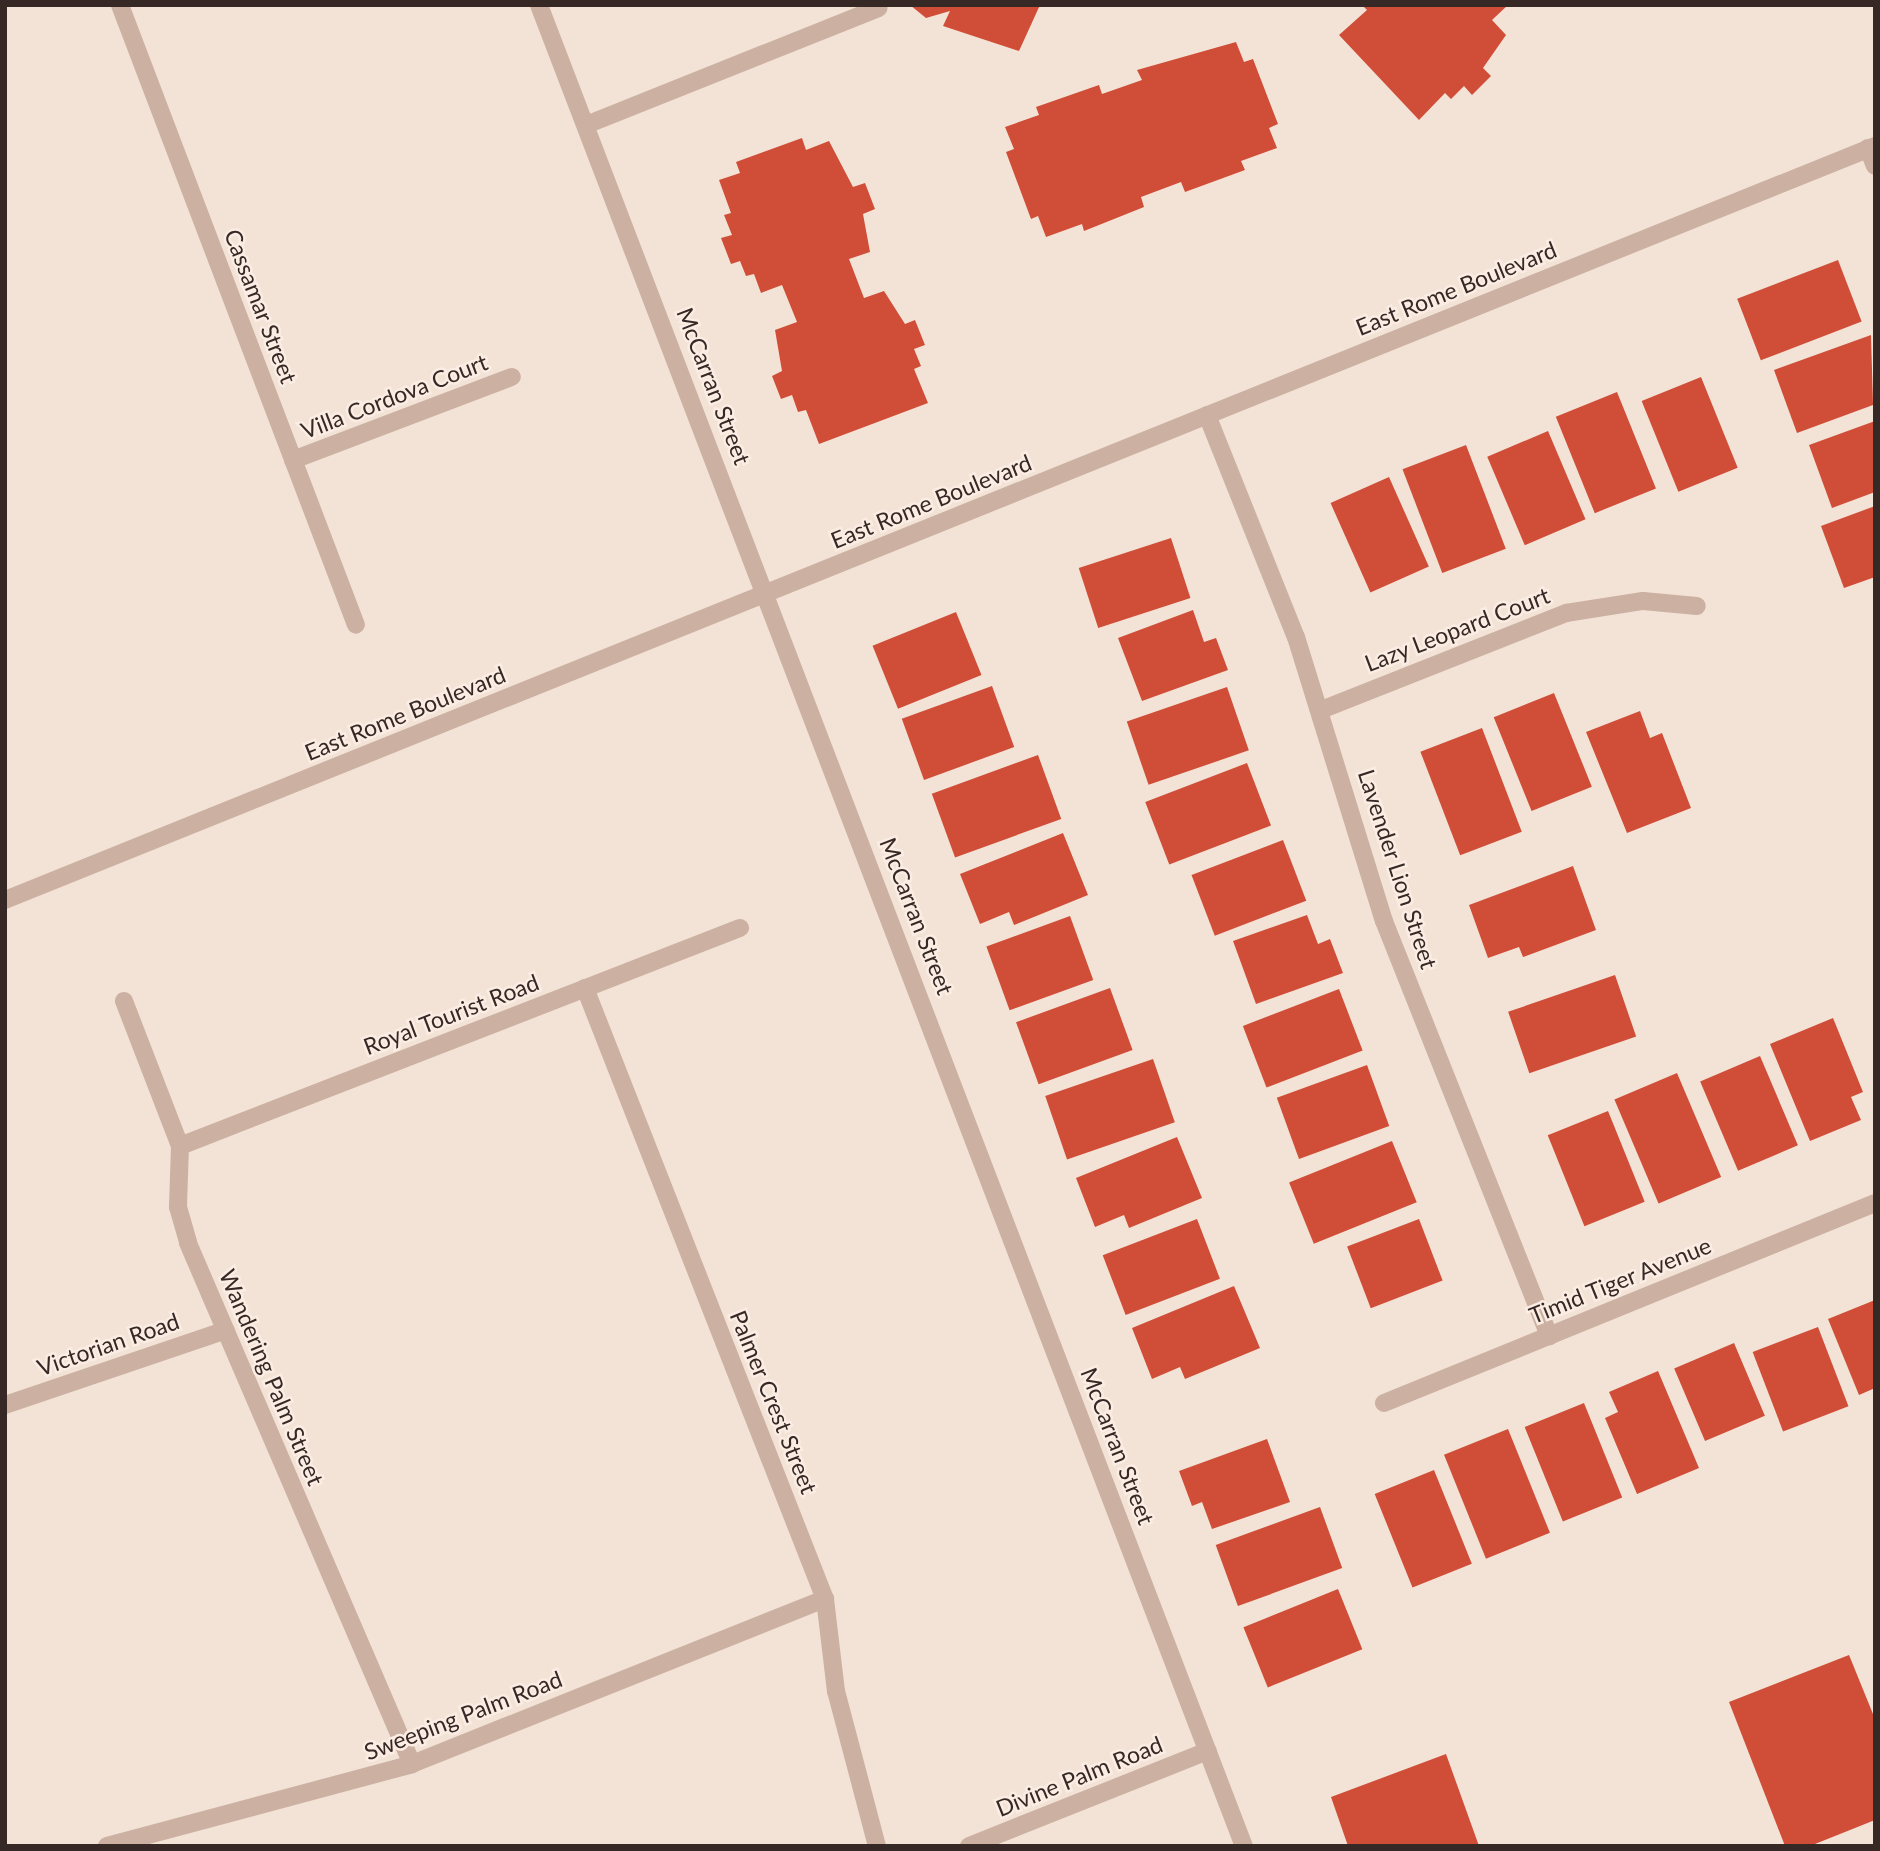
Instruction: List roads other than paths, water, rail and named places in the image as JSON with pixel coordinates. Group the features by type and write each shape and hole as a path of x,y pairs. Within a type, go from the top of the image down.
{"street":[{"name":"Cassamar Street","path":"120,5 356,625"},
{"name":"McCarran Street","path":"539,5 768,594 1244,1846"},
{"path":"586,125 879,8"},
{"path":"1871,147 1875,166"},
{"name":"East Rome Boulevard","path":"5,900 1871,147"},
{"name":"Villa Cordova Court","path":"293,460 512,377"},
{"name":"Lavender Lion Street","path":"1207,415 1321,710 1384,921 1549,1336"},
{"name":"Lazy Leopard Court","path":"1321,710 1566,613 1643,601 1698,606"},
{"name":"Royal Tourist Road","path":"180,1146 740,929"},
{"name":"Palmer Crest Street","path":"584,988 825,1599 836,1691 877,1846"},
{"name":"Wandering Palm Street","path":"124,1001 180,1146 178,1207 226,1330 412,1764"},
{"name":"Timid Tiger Avenue","path":"1384,1403 1875,1203"},
{"name":"Victorian Road","path":"5,1405 226,1330"},
{"name":"Sweeping Palm Road","path":"107,1846 412,1764 825,1599"},
{"name":"Divine Palm Road","path":"969,1846 1208,1751"}]}
